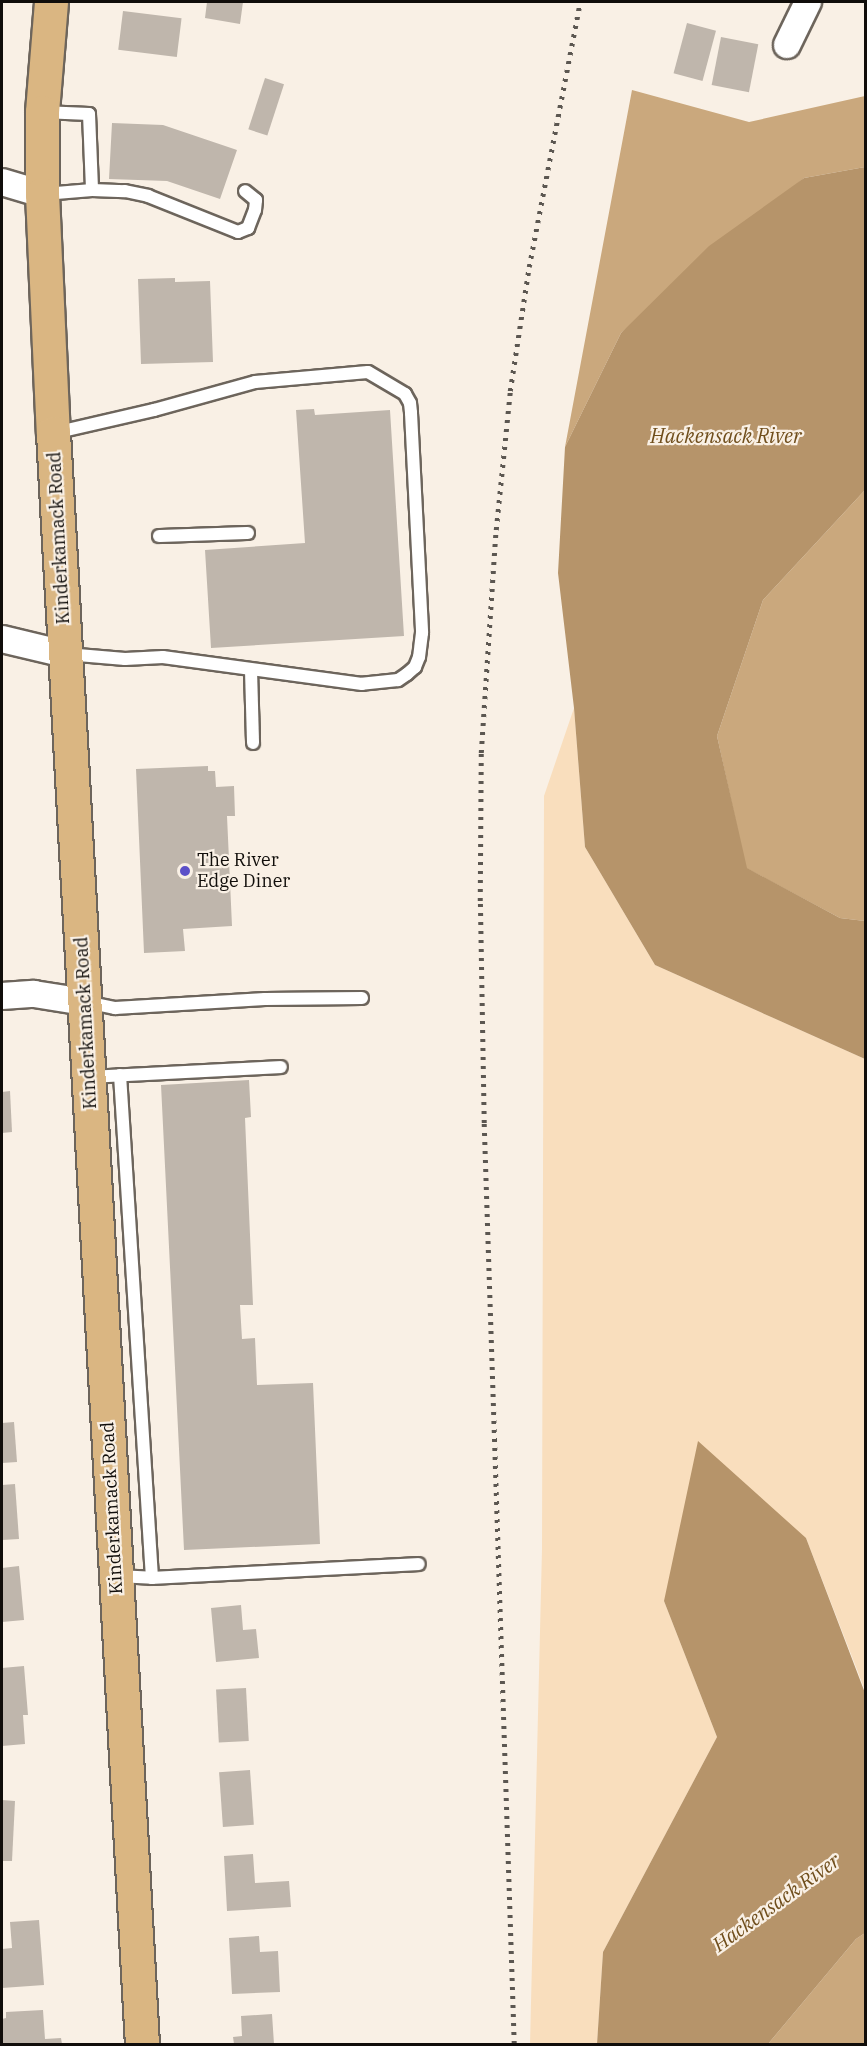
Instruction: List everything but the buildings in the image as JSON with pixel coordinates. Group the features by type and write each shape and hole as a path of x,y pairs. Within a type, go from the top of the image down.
{"main road":[{"name":"Kinderkamack Road","path":"51,2 42,112 42,194 84,1002 104,1076 116,1576 142,2044"}],"street":[{"path":"787,45 808,2"},
{"path":"2,182 42,194"},
{"path":"2,639 65,654"},
{"path":"2,996 34,994 84,1002"}],"lane":[{"path":"42,112 89,114 92,190"},
{"path":"42,194 92,190 125,191 148,196 238,232 248,228 255,210 256,200 245,191"},
{"path":"53,434 277,378 368,372 405,394 410,403 411,413 422,622 421,644 415,667 398,680 372,684 326,681 163,657 125,659 65,654"},
{"path":"159,536 248,533"},
{"path":"251,670 253,743"},
{"path":"84,1002 115,1008 265,999 362,998"},
{"path":"152,1578 104,1076 281,1067"},
{"path":"116,1576 152,1578 419,1564"}],"shaded area":[{"path":"632,90 749,122 865,96 865,167 804,178 621,333 565,447"},
{"path":"865,490 865,921 840,918 746,868 717,736 763,600"},
{"path":"574,708 585,847 655,965 865,1059 866,1693 806,1538 664,1601 717,1737 603,1952 597,2044 530,2044 542,1549 544,796"},
{"path":"865,1933 865,2044 768,2044 856,1939"}],"water":[{"name":"Hackensack River","path":"865,167 865,490 763,600 717,736 747,868 840,918 865,921 865,1059 655,965 585,847 574,708 558,573 565,447 621,333 709,246 804,178"},
{"name":"Hackensack River","path":"698,1441 806,1538 865,1693 865,1933 856,1939 768,2044 597,2044 603,1952 717,1737 664,1601"}],"railway":[{"path":"514,2044 484,1123 480,901 481,753 496,530 510,391 529,267 580,2"}],"place":[{"name":"The River Edge Diner","path":"185,871"}]}
